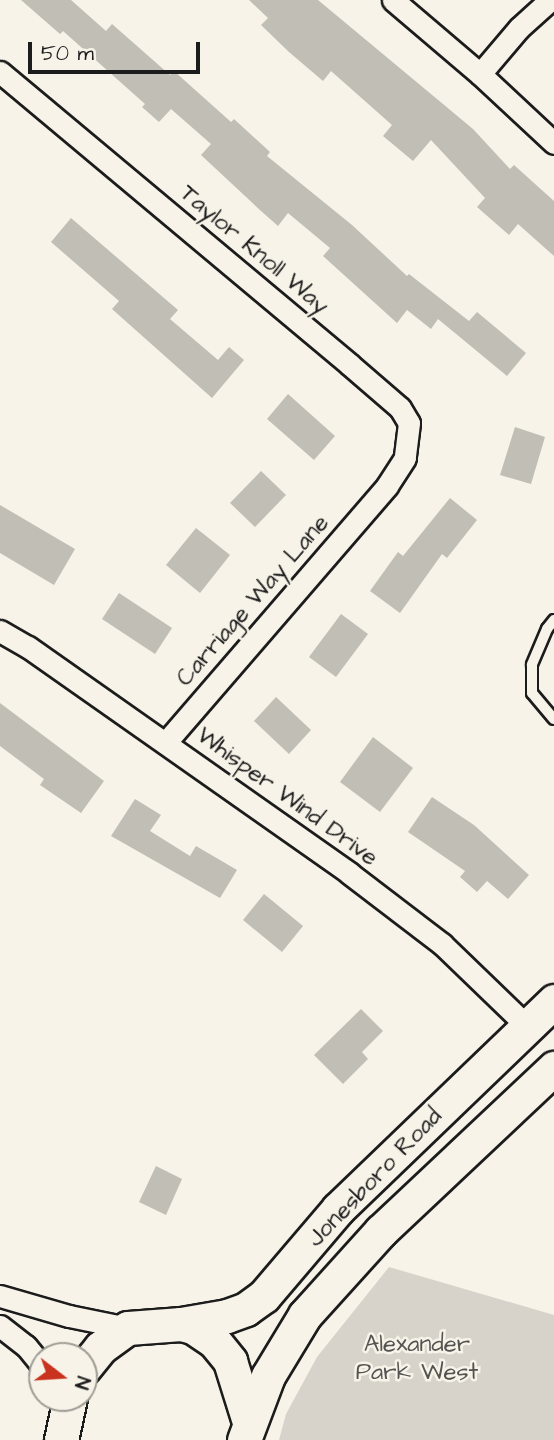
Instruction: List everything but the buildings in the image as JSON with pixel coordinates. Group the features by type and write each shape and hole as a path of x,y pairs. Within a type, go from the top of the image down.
{"main road":[{"name":"Jonesboro Road","path":"128,1328 181,1324 227,1316 264,1296 338,1209 554,1001"},
{"name":"Jonesboro Road","path":"247,1433 268,1376 289,1338 337,1278 381,1231 554,1068"},
{"path":"181,1324 214,1341 230,1361 247,1433"},
{"path":"98,1350 128,1328"}],"street":[{"path":"393,0 480,74 554,143"},
{"path":"480,74 519,28 550,0"},
{"name":"Taylor Knoll Way","path":"0,72 400,408 409,423 405,457 380,494"},
{"name":"Carriage Way Lane","path":"166,743 380,494"},
{"name":"Whisper Wind Drive","path":"0,631 166,743 349,873 442,944 527,1026"},
{"path":"0,1296 59,1314 128,1328"},
{"path":"0,1326 28,1348"}],"lane":[{"path":"554,620 547,629 532,664 533,693 554,719"}],"green space":[{"name":"Alexander Park West","path":"389,1267 554,1315 554,1440 279,1440 286,1414 317,1357"}]}
